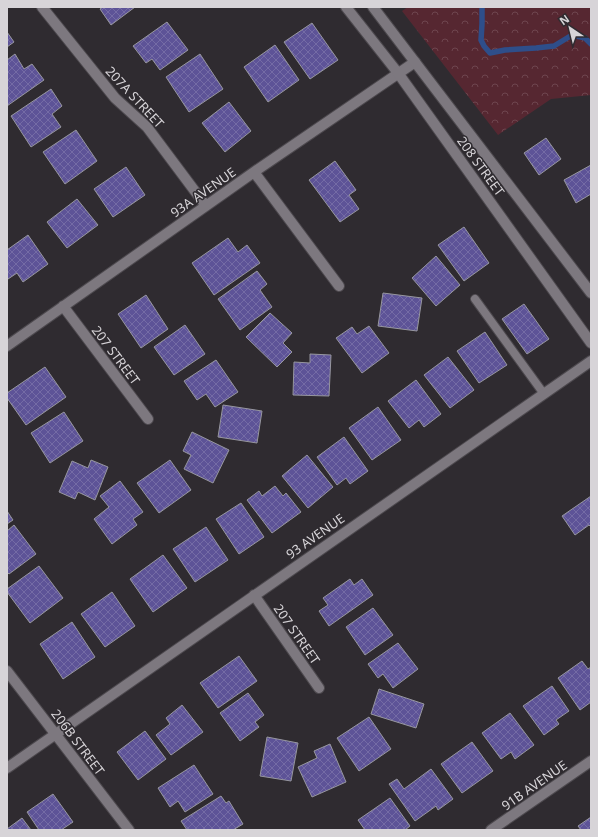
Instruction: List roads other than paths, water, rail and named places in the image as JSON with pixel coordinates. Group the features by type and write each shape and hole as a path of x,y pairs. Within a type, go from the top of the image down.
{"street":[{"name":"207A STREET","path":"42,7 115,98 147,127 206,206"},
{"name":"208 STREET","path":"346,7 398,74 591,343"},
{"name":"208 STREET","path":"373,7 591,293"},
{"name":"93A AVENUE","path":"7,346 254,172 415,62"},
{"path":"254,172 339,286"},
{"name":"207 STREET","path":"63,306 148,419"},
{"name":"93 AVENUE","path":"7,768 591,361"},
{"name":"207 STREET","path":"254,595 320,688"},
{"name":"206B STREET","path":"7,671 129,830"},
{"name":"91B AVENUE","path":"491,830 591,761"}],"lane":[{"path":"475,299 544,394"}],"waterway":[{"path":"482,7 481,40 490,53 505,50 554,46 572,35 585,38 591,44"}]}
